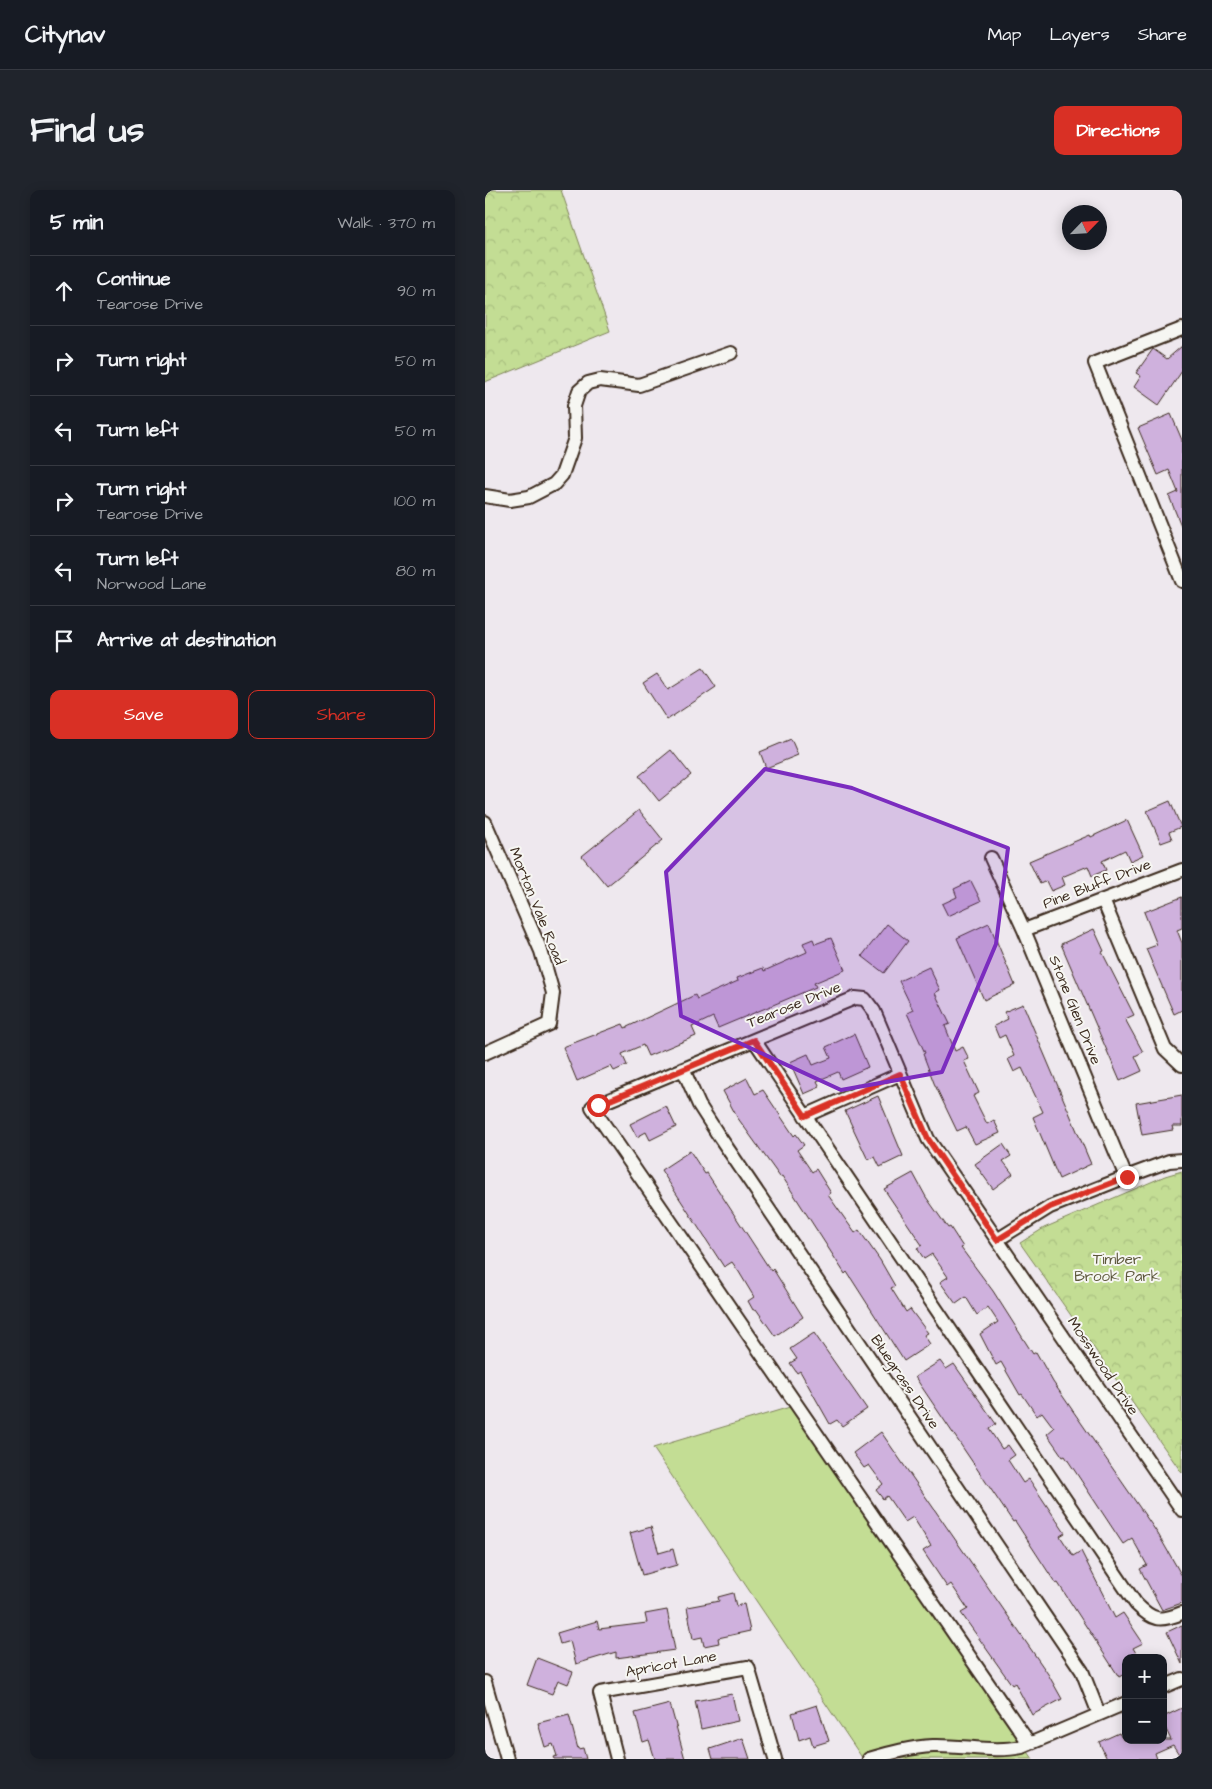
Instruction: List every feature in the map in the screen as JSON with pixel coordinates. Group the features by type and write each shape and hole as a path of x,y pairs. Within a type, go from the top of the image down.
{"street":[{"path":"1182,329 1095,363 1182,581"},
{"path":"485,496 510,500 529,496 554,484 561,475 568,460 575,438 574,406 579,391 588,382 600,380 639,385 731,352"},
{"name":"Morton Vale Road","path":"485,822 541,950 553,993 549,1024 485,1053"},
{"name":"Stone Glen Drive","path":"991,858 1024,930 1127,1177"},
{"name":"Pine Bluff Drive","path":"1024,930 1182,870"},
{"path":"1103,900 1165,1049 1182,1065"},
{"name":"Tearose Drive","path":"997,1240 928,1139 869,1002 860,998 592,1107 1029,1743"},
{"path":"754,1040 1136,1604 1148,1616 1156,1619 1165,1619 1182,1613"},
{"name":"Bluegrass Drive","path":"683,1069 699,1106 717,1134 1082,1671 1099,1714"},
{"path":"805,1116 900,1074"},
{"path":"997,1240 1050,1207 1169,1162 1182,1160"},
{"name":"Mosswood Drive","path":"997,1240 1182,1510"},
{"name":"Apricot Lane","path":"617,1759 600,1693 748,1666 775,1759"},
{"path":"1167,1685 1182,1679"},
{"path":"485,1682 507,1759"},
{"path":"869,1759 934,1746 1007,1750 1029,1743 1122,1704"}],"highlighted area":[{"path":"765,769 852,788 1008,848 996,944 942,1072 841,1090 681,1016 666,872"}],"green space":[{"path":"485,190 561,190 610,331 485,382"},
{"name":"Timber Brook Park","path":"1182,1171 1182,1473 1020,1243 1044,1228 1165,1176"},
{"path":"790,1407 1033,1759 863,1759 653,1448"}],"building":[{"path":"1182,346 1182,371 1159,405 1134,387 1141,376 1136,373 1153,349 1167,359"},
{"path":"1171,414 1182,440 1182,528 1169,496 1178,492 1169,470 1158,475 1138,428"},
{"path":"703,668 716,687 667,720 643,683 657,674 668,690"},
{"path":"791,739 798,755 766,768 760,752"},
{"path":"671,750 691,775 659,801 639,776"},
{"path":"1170,801 1181,827 1169,832 1172,839 1161,843 1147,811"},
{"path":"639,810 663,840 607,886 582,856"},
{"path":"1127,820 1143,855 1130,861 1125,850 1102,861 1106,870 1092,876 1088,866 1062,877 1065,885 1051,891 1046,881 1040,884 1029,861 1090,835 1091,837"},
{"path":"971,881 981,901 948,916 942,904 957,897 954,889"},
{"path":"1182,897 1182,928 1177,930 1182,943 1182,1010 1174,1014 1146,949 1157,945 1144,912"},
{"path":"989,923 1015,985 984,1000 957,938"},
{"path":"887,924 908,941 884,973 862,956"},
{"path":"1094,929 1104,951 1102,952 1134,1015 1125,1019 1143,1052 1135,1056 1142,1071 1120,1081 1061,944"},
{"path":"831,938 845,970 814,983 816,987 718,1028 713,1017 692,1027 696,1036 648,1056 643,1045 622,1054 627,1065 614,1071 611,1066 577,1081 563,1047 623,1024 625,1028 695,995 697,999 738,981 737,978 763,968 764,971 807,952 803,943 813,939 815,944"},
{"path":"929,967 940,990 935,993 950,1024 945,1026 955,1051 963,1047 969,1059 964,1061 979,1093 973,1096 987,1124 994,1120 1000,1133 975,1144 966,1127 957,1131 934,1083 923,1054 925,1053 907,1013 913,1010 899,981"},
{"path":"1023,1004 1091,1164 1059,1179 1033,1117 1043,1112 1022,1068 1014,1072 1008,1059 1014,1056 1005,1035 999,1038 994,1026 1008,1019 1004,1012"},
{"path":"854,1034 868,1067 841,1079 838,1072 817,1081 820,1087 804,1094 790,1062 808,1054 813,1065 831,1058 826,1047"},
{"path":"747,1078 755,1094 763,1090 794,1136 796,1134 804,1145 797,1150 812,1172 816,1169 831,1193 828,1195 855,1233 859,1230 880,1260 895,1286 891,1288 906,1312 910,1309 928,1333 924,1335 930,1344 904,1361 782,1176 780,1177 737,1117 723,1091"},
{"path":"1182,1095 1182,1126 1172,1126 1173,1130 1142,1135 1136,1103"},
{"path":"878,1096 903,1156 880,1167 875,1157 868,1160 845,1111"},
{"path":"666,1106 676,1127 650,1140 646,1132 637,1137 630,1124"},
{"path":"1003,1144 1011,1156 1003,1161 1013,1174 993,1189 975,1164"},
{"path":"690,1151 705,1174 707,1173 771,1271 773,1269 803,1317 775,1336 756,1309 753,1310 748,1301 754,1297 739,1272 732,1262 724,1267 661,1170"},
{"path":"913,1173 926,1197 948,1228 950,1227 963,1247 961,1248 993,1291 1033,1354 1036,1352 1053,1382 1158,1534 1182,1576 1182,1603 1162,1610 1140,1569 1147,1565 1132,1538 1123,1544 1065,1456 1063,1457 1047,1434 1054,1428 1042,1412 1037,1416 1022,1394 1020,1395 1001,1362 996,1365 980,1334 998,1322 988,1307 977,1315 966,1297 956,1304 940,1282 948,1277 932,1254 924,1259 917,1248 922,1245 884,1189"},
{"path":"814,1333 867,1409 842,1426 837,1420 830,1424 800,1371 797,1373 790,1363 797,1359 790,1349"},
{"path":"940,1361 946,1369 954,1364 996,1424 989,1429 1002,1449 1008,1445 1015,1455 1008,1460 1023,1483 1029,1479 1065,1533 1060,1536 1073,1556 1081,1551 1115,1618 1123,1613 1143,1643 1133,1648 1137,1654 1122,1654 1122,1675 1119,1677 1058,1583 1056,1584 1015,1521 1013,1522 915,1377"},
{"path":"881,1432 1048,1674 1062,1699 1032,1715 1015,1683 1012,1685 961,1613 968,1609 951,1584 947,1587 923,1551 931,1546 913,1517 905,1522 887,1496 883,1499 876,1490 883,1484 869,1465 864,1468 853,1453"},
{"path":"651,1527 659,1553 673,1549 677,1565 642,1575 630,1533"},
{"path":"733,1593 736,1606 744,1604 750,1631 718,1638 719,1643 704,1646 702,1637 693,1639 687,1607 719,1601 718,1597"},
{"path":"667,1610 675,1650 616,1658 616,1652 576,1664 570,1641 560,1644 557,1633 597,1621 599,1629 647,1623 645,1614"},
{"path":"1182,1625 1182,1664 1167,1632"},
{"path":"537,1658 573,1672 568,1684 558,1680 552,1694 527,1685"},
{"path":"732,1694 738,1721 701,1729 695,1701"},
{"path":"670,1704 685,1759 655,1759 649,1740 643,1742 635,1713"},
{"path":"817,1705 829,1741 813,1746 810,1736 799,1740 792,1713"},
{"path":"1182,1708 1182,1759 1173,1745 1155,1753 1157,1759 1107,1759 1099,1742 1119,1733 1122,1738 1122,1744 1167,1744 1167,1740 1171,1740 1167,1732 1167,1715"},
{"path":"569,1715 578,1749 583,1748 586,1759 554,1759 553,1757 557,1756 553,1744 545,1747 538,1723"},
{"path":"743,1738 750,1759 713,1759 710,1749"}],"route":[{"path":"598,1105 754,1040 805,1116 900,1074 928,1139 997,1240 1050,1207 1127,1177"}]}
